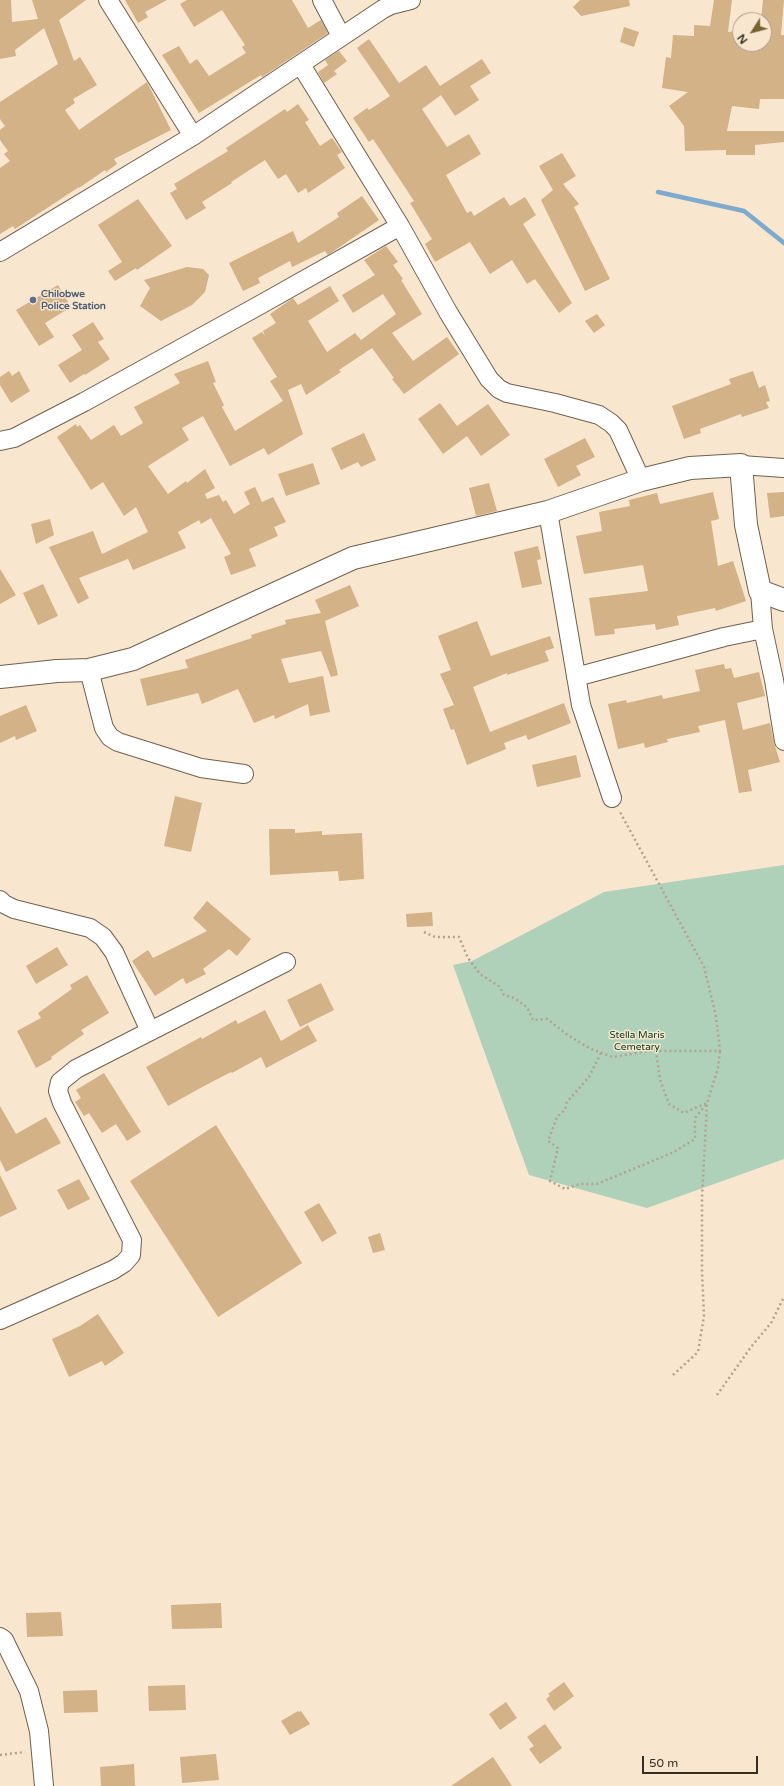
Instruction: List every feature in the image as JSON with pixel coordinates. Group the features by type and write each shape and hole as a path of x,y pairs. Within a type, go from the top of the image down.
{"street":[{"path":"108,0 193,136"},
{"path":"322,0 341,36"},
{"path":"0,252 193,136 301,65 341,36 387,7 411,0"},
{"path":"301,65 400,226 448,312 489,380 499,389 507,392 555,402 599,415 618,430 641,480"},
{"path":"0,441 14,438 84,402 400,226"},
{"path":"741,465 746,525 760,591 763,629 774,680 784,741"},
{"path":"0,677 57,671 89,670 115,664 139,656 353,558 548,512 641,480 690,468 741,465 784,468"},
{"path":"548,512 581,705 612,798"},
{"path":"760,591 784,600"},
{"path":"576,677 724,637 763,629"},
{"path":"89,670 104,728 110,737 118,742 201,768 244,774"},
{"path":"0,900 4,904 14,909 90,928 103,937 114,952 150,1031"},
{"path":"0,1320 113,1270 124,1264 131,1255 132,1240 62,1103 58,1091 60,1082 76,1069 286,962"},
{"path":"0,1637 4,1640 29,1691 39,1731 44,1786"}],"path":[{"path":"612,798 704,967 716,1016 720,1051 718,1068 707,1104 702,1198 702,1271 704,1316 698,1352 673,1375"},
{"path":"424,932 435,937 459,937 468,958 480,974 500,987 504,995 514,998 527,1007 534,1020 547,1019 569,1036 591,1049 613,1057 656,1051 720,1051"},
{"path":"656,1051 660,1080 669,1104 684,1113 707,1104"},
{"path":"601,1053 589,1077 567,1102 565,1110 557,1117 548,1141 558,1148 550,1182 565,1189 580,1184 596,1184 674,1152 695,1139 695,1118 707,1104"},
{"path":"717,1395 751,1347 771,1323 784,1296"},
{"path":"0,1755 41,1750"}],"green space":[{"name":"Stella Maris Cemetary","path":"784,865 784,1159 647,1208 529,1175 453,965 472,961 604,892"}],"building":[{"path":"0,0 11,0 12,22 38,19 32,0 86,0 59,20 74,61 80,57 97,85 73,99 75,103 65,110 79,130 147,82 171,130 114,159 117,164 106,172 105,170 15,229 13,226 0,234 0,168 10,161 4,154 8,151 0,140 0,130 5,126 0,119 0,102 58,64 44,28 15,50 16,56 0,59"},
{"path":"125,0 167,0 145,12 148,17 138,23"},
{"path":"187,0 292,0 308,28 321,20 328,33 262,77 261,75 199,113 162,55 179,46 190,64 197,59 209,76 246,53 242,47 245,45 222,10 194,27 180,4"},
{"path":"580,0 629,0 630,6 581,16 573,7"},
{"path":"714,0 732,0 728,32 732,32 732,52 772,52 772,12 762,12 763,0 784,0 781,35 784,35 784,99 760,99 759,109 732,106 727,131 784,131 784,142 755,145 755,155 726,155 726,150 685,151 684,126 669,106 688,92 662,88 666,57 671,58 673,35 694,36 694,25 710,26"},
{"path":"624,27 639,32 634,47 620,42"},
{"path":"369,39 399,83 426,65 440,86 482,59 491,73 470,86 479,100 455,116 441,95 422,109 447,147 469,134 481,154 446,175 467,213 471,211 474,216 504,197 510,206 525,197 536,215 523,224 572,303 559,313 535,279 527,284 512,260 490,274 470,242 435,262 425,244 432,239 410,203 414,201 373,139 369,142 353,118 367,108 369,110 390,96 357,48"},
{"path":"339,51 347,61 334,71 337,74 324,83 318,72 328,65 325,60"},
{"path":"298,104 309,120 305,122 320,146 332,138 342,152 337,155 345,168 308,193 306,188 298,193 286,174 278,179 265,160 202,202 206,208 186,220 170,193 177,189 174,184 228,151 226,148 285,109 287,112"},
{"path":"562,153 576,176 563,184 579,204 574,207 610,279 585,291 541,200 553,190 539,166"},
{"path":"362,196 379,220 328,255 325,251 292,267 290,261 258,278 260,283 243,291 229,263 293,231 298,243 339,217 337,213"},
{"path":"138,199 172,246 137,270 136,268 115,281 108,271 122,262 98,225"},
{"path":"386,246 398,262 393,265 403,279 401,280 422,314 392,333 413,361 447,337 459,354 404,394 392,379 394,378 372,348 339,370 341,372 306,395 301,384 288,390 303,434 268,455 264,448 230,466 203,416 182,428 189,440 148,466 168,494 186,481 187,483 205,469 215,488 205,494 207,499 219,495 223,502 226,500 234,514 250,504 244,492 255,487 262,502 273,497 286,522 274,527 278,536 249,549 256,566 231,575 224,557 231,554 211,518 201,524 199,520 178,532 186,548 133,570 128,559 79,578 89,598 78,604 49,547 93,531 102,554 148,532 136,507 124,516 103,482 91,490 57,437 76,424 77,427 80,425 91,440 114,425 121,436 143,423 134,407 180,383 174,374 208,361 216,382 213,383 224,405 222,407 235,431 283,401 270,381 277,377 252,338 262,332 265,336 263,331 276,323 270,314 293,298 298,305 330,286 339,301 308,321 327,352 355,333 361,340 396,314 383,294 353,313 342,295 375,275 364,260"},
{"path":"187,267 203,269 209,275 205,292 192,305 161,321 140,306 150,288 144,280"},
{"path":"58,285 71,307 45,323 54,337 39,346 16,310"},
{"path":"597,314 605,325 594,333 585,321"},
{"path":"93,322 104,339 98,342 110,359 70,383 58,365 82,350 72,335"},
{"path":"9,371 12,376 19,371 30,391 11,403 0,385 0,377"},
{"path":"753,371 759,388 765,385 770,401 766,402 769,408 742,417 741,414 700,429 701,433 684,439 672,406 731,384 729,379"},
{"path":"440,403 457,426 488,404 510,435 481,456 467,436 443,454 418,419"},
{"path":"364,433 376,460 361,467 358,462 341,470 331,448"},
{"path":"585,438 595,457 576,466 581,475 558,487 544,459"},
{"path":"313,463 320,484 286,496 278,474"},
{"path":"489,483 497,511 476,516 469,488"},
{"path":"713,492 719,519 711,521 718,566 733,561 746,601 716,611 715,608 677,616 679,625 656,630 655,624 614,629 615,634 595,636 589,598 648,591 643,565 584,574 576,536 602,531 599,512 630,506 629,500 657,493 660,504"},
{"path":"784,492 784,516 770,518 767,493"},
{"path":"50,519 54,535 36,544 31,524"},
{"path":"538,546 541,559 537,560 542,584 522,588 514,552"},
{"path":"0,569 16,595 0,604"},
{"path":"43,584 58,616 38,625 23,593"},
{"path":"350,585 359,606 325,621 338,675 331,677 321,651 281,659 289,683 323,676 330,712 310,716 308,704 275,719 274,715 254,723 238,689 202,704 198,693 147,706 140,679 188,668 185,660 252,638 251,635 286,624 285,620 321,613 315,600"},
{"path":"477,621 491,656 550,636 554,648 545,651 549,661 507,675 507,673 473,687 490,732 564,703 571,723 528,740 526,735 504,743 506,749 467,765 454,729 451,730 443,709 454,705 440,674 451,670 438,636"},
{"path":"724,664 725,669 731,668 734,678 759,672 765,696 737,703 743,730 770,723 780,762 748,770 752,791 739,793 725,720 698,726 700,732 667,739 668,742 645,748 644,743 618,749 608,704 626,700 627,703 662,695 663,699 700,691 695,670"},
{"path":"26,705 37,731 16,740 15,736 0,743 0,716"},
{"path":"576,755 581,777 537,787 532,765"},
{"path":"175,796 202,803 191,852 164,846"},
{"path":"269,829 295,829 295,833 322,831 322,835 362,833 364,879 339,881 338,871 270,875"},
{"path":"207,901 251,939 237,956 229,949 203,969 206,974 186,984 183,978 155,996 132,961 148,950 153,958 207,931 193,918"},
{"path":"432,912 433,926 407,927 406,914"},
{"path":"57,947 68,965 36,984 26,966"},
{"path":"87,975 109,1013 81,1030 84,1034 51,1057 52,1059 36,1068 17,1031 41,1018 38,1013 72,989 70,985"},
{"path":"321,983 334,1010 300,1027 287,1000"},
{"path":"265,1010 281,1041 308,1025 317,1041 266,1068 261,1057 168,1106 146,1067 236,1020 238,1024"},
{"path":"104,1073 141,1132 127,1141 116,1124 102,1133 89,1113 84,1116 75,1102 81,1098 76,1090"},
{"path":"0,1106 16,1134 46,1117 61,1143 6,1172 0,1160"},
{"path":"216,1125 302,1263 218,1317 130,1181"},
{"path":"0,1175 17,1209 0,1217"},
{"path":"79,1179 90,1199 68,1210 57,1190"},
{"path":"319,1203 337,1233 322,1242 304,1212"},
{"path":"380,1233 385,1250 373,1253 368,1237"},
{"path":"98,1314 124,1353 105,1366 102,1361 69,1377 52,1339 80,1326"},
{"path":"221,1603 222,1628 172,1629 171,1605"},
{"path":"61,1612 63,1636 27,1637 26,1613"},
{"path":"564,1682 574,1696 554,1711 546,1699 550,1696 548,1694"},
{"path":"185,1685 186,1710 149,1711 148,1686"},
{"path":"97,1690 98,1712 64,1713 63,1691"},
{"path":"506,1702 517,1718 500,1730 489,1714"},
{"path":"298,1711 301,1711 310,1724 290,1735 281,1721"},
{"path":"545,1724 562,1748 540,1764 529,1749 534,1746 527,1737"},
{"path":"216,1754 219,1780 182,1783 180,1757"},
{"path":"493,1757 512,1786 451,1786"},
{"path":"134,1764 135,1786 101,1786 100,1767"}],"waterway":[{"path":"658,192 744,211 784,243"}],"place":[{"name":"Chilobwe Police Station","path":"33,300"}]}
